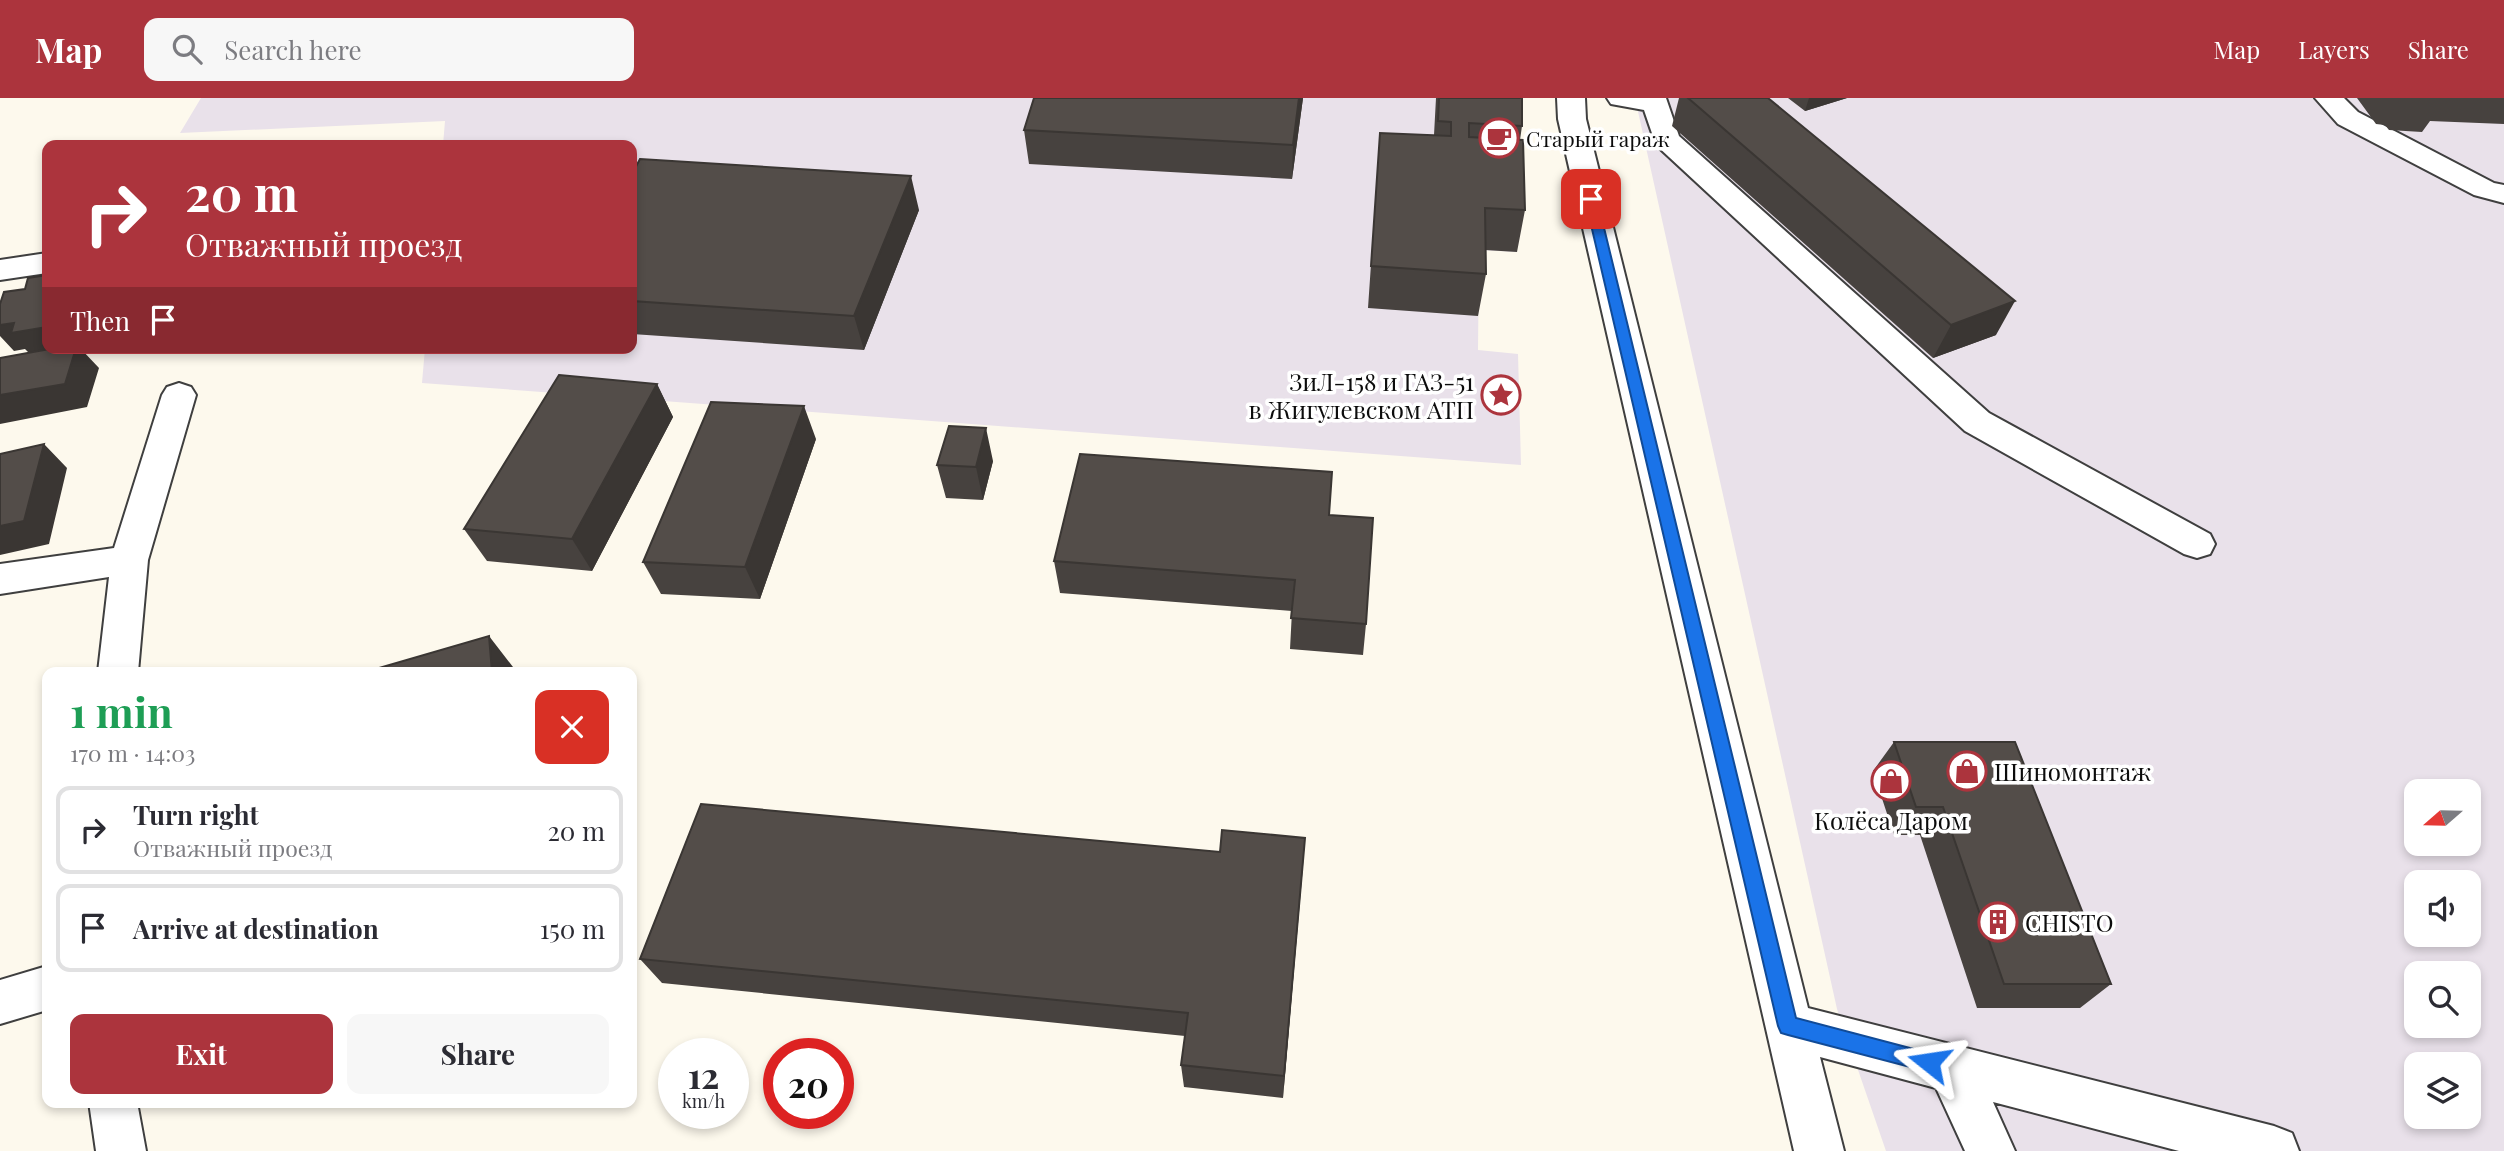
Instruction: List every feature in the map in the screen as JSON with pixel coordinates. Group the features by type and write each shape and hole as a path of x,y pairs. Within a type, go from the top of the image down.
{"street":[{"path":"1571,98 1575,132 1819,1151"},
{"path":"1621,98 1656,104 1666,139 1977,422 2197,544"},
{"path":"2329,98 2348,118 2484,189 2504,194"},
{"path":"0,270 42,264"},
{"path":"118,667 129,560 179,395"},
{"path":"0,579 129,560"},
{"path":"0,1002 42,989"},
{"path":"1788,1026 1952,1069 2175,1138 2274,1151"},
{"path":"1952,1069 1990,1151"},
{"path":"114,1108 121,1151"}],"shaded area":[{"path":"201,98 1514,98 1517,252 1479,250 1478,350 1518,354 1521,465 422,383 424,354 637,354 637,140 443,140 445,121 180,133"},
{"path":"1635,98 2504,98 2504,1151 1886,1151 1837,1009"}],"building":[{"path":"1034,98 1299,98 1293,145 1024,130"},
{"path":"1439,98 1522,98 1522,126 1469,123 1469,137 1523,140 1525,210 1485,208 1486,274 1371,266 1380,133 1451,136 1451,122 1438,121"},
{"path":"1688,98 1768,98 2015,301 1951,325"},
{"path":"640,159 911,176 854,316 637,301 637,165"},
{"path":"42,276 42,328 11,333 14,323 0,325 0,304 4,292 25,289 28,278"},
{"path":"42,350 42,354 74,354 65,384 0,395 0,358"},
{"path":"559,375 657,384 572,539 464,529"},
{"path":"711,402 804,406 745,567 643,562"},
{"path":"949,426 986,428 976,467 937,465"},
{"path":"44,444 24,521 0,526 0,454"},
{"path":"1080,454 1332,472 1329,515 1373,518 1366,624 1291,618 1295,580 1054,561"},
{"path":"489,636 492,667 382,667"},
{"path":"1894,742 2015,742 2111,984 2004,984 1943,807 1916,807"},
{"path":"701,804 1220,852 1222,830 1305,838 1284,1076 1181,1065 1188,1013 640,959"}],"place":[{"name":"Старый гараж","path":"1499,138"},
{"name":"ЗиЛ-158 и ГАЗ-51 в Жигулевском АТП","path":"1501,395"},
{"name":"Шиномонтаж","path":"1967,771"},
{"name":"Колёса Даром","path":"1891,781"},
{"name":"CHISTO","path":"1998,922"}],"route":[{"path":"1591,199 1788,1026 1929,1062"}]}
